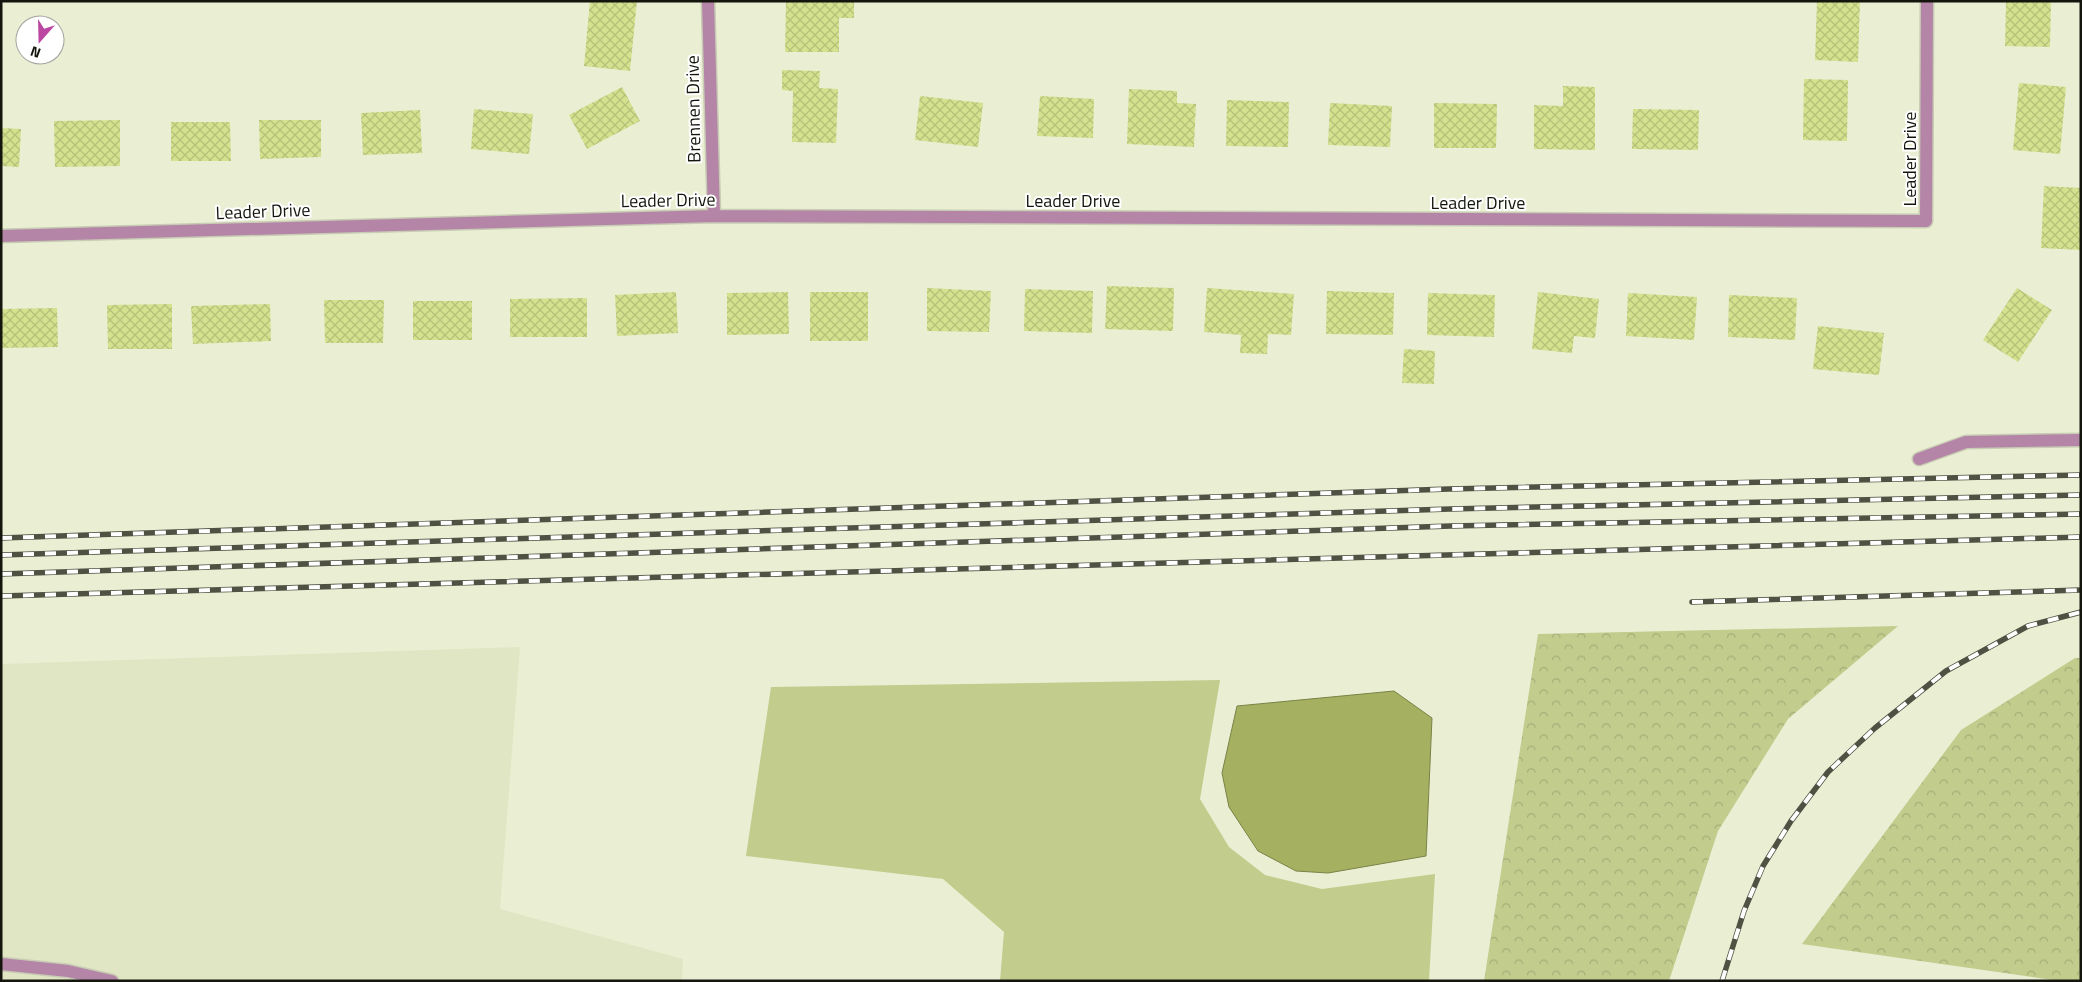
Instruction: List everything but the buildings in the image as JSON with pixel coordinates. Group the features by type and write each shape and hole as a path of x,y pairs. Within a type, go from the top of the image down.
{"street":[{"name":"Brennen Drive","path":"708,1 714,216"},
{"name":"Leader Drive","path":"1,236 714,216 1926,221 1927,1"},
{"path":"1919,459 1966,442 2081,440"},
{"path":"1,964 68,971 112,981"}],"shaded area":[{"path":"520,647 500,909 683,959 682,981 1,981 1,664"},
{"path":"1394,691 1432,718 1426,856 1328,873 1296,871 1258,851 1229,807 1222,773 1237,706"}],"green space":[{"path":"1898,626 1788,719 1718,831 1669,981 1484,981 1538,634"},
{"path":"2075,658 2081,658 2081,981 2060,981 1802,944 1961,730"},
{"path":"1220,680 1200,799 1229,847 1265,875 1322,889 1435,874 1429,981 1000,981 1004,932 943,879 746,856 771,687"}],"railway":[{"path":"1,538 1449,489 2081,475"},
{"path":"1,555 1450,509 2081,495"},
{"path":"1,574 1451,526 2081,514"},
{"path":"1,596 2081,537"},
{"path":"1692,602 2081,590"},
{"path":"1722,981 1744,911 1763,866 1791,821 1828,772 1875,728 1946,671 2028,626 2081,612"}]}
